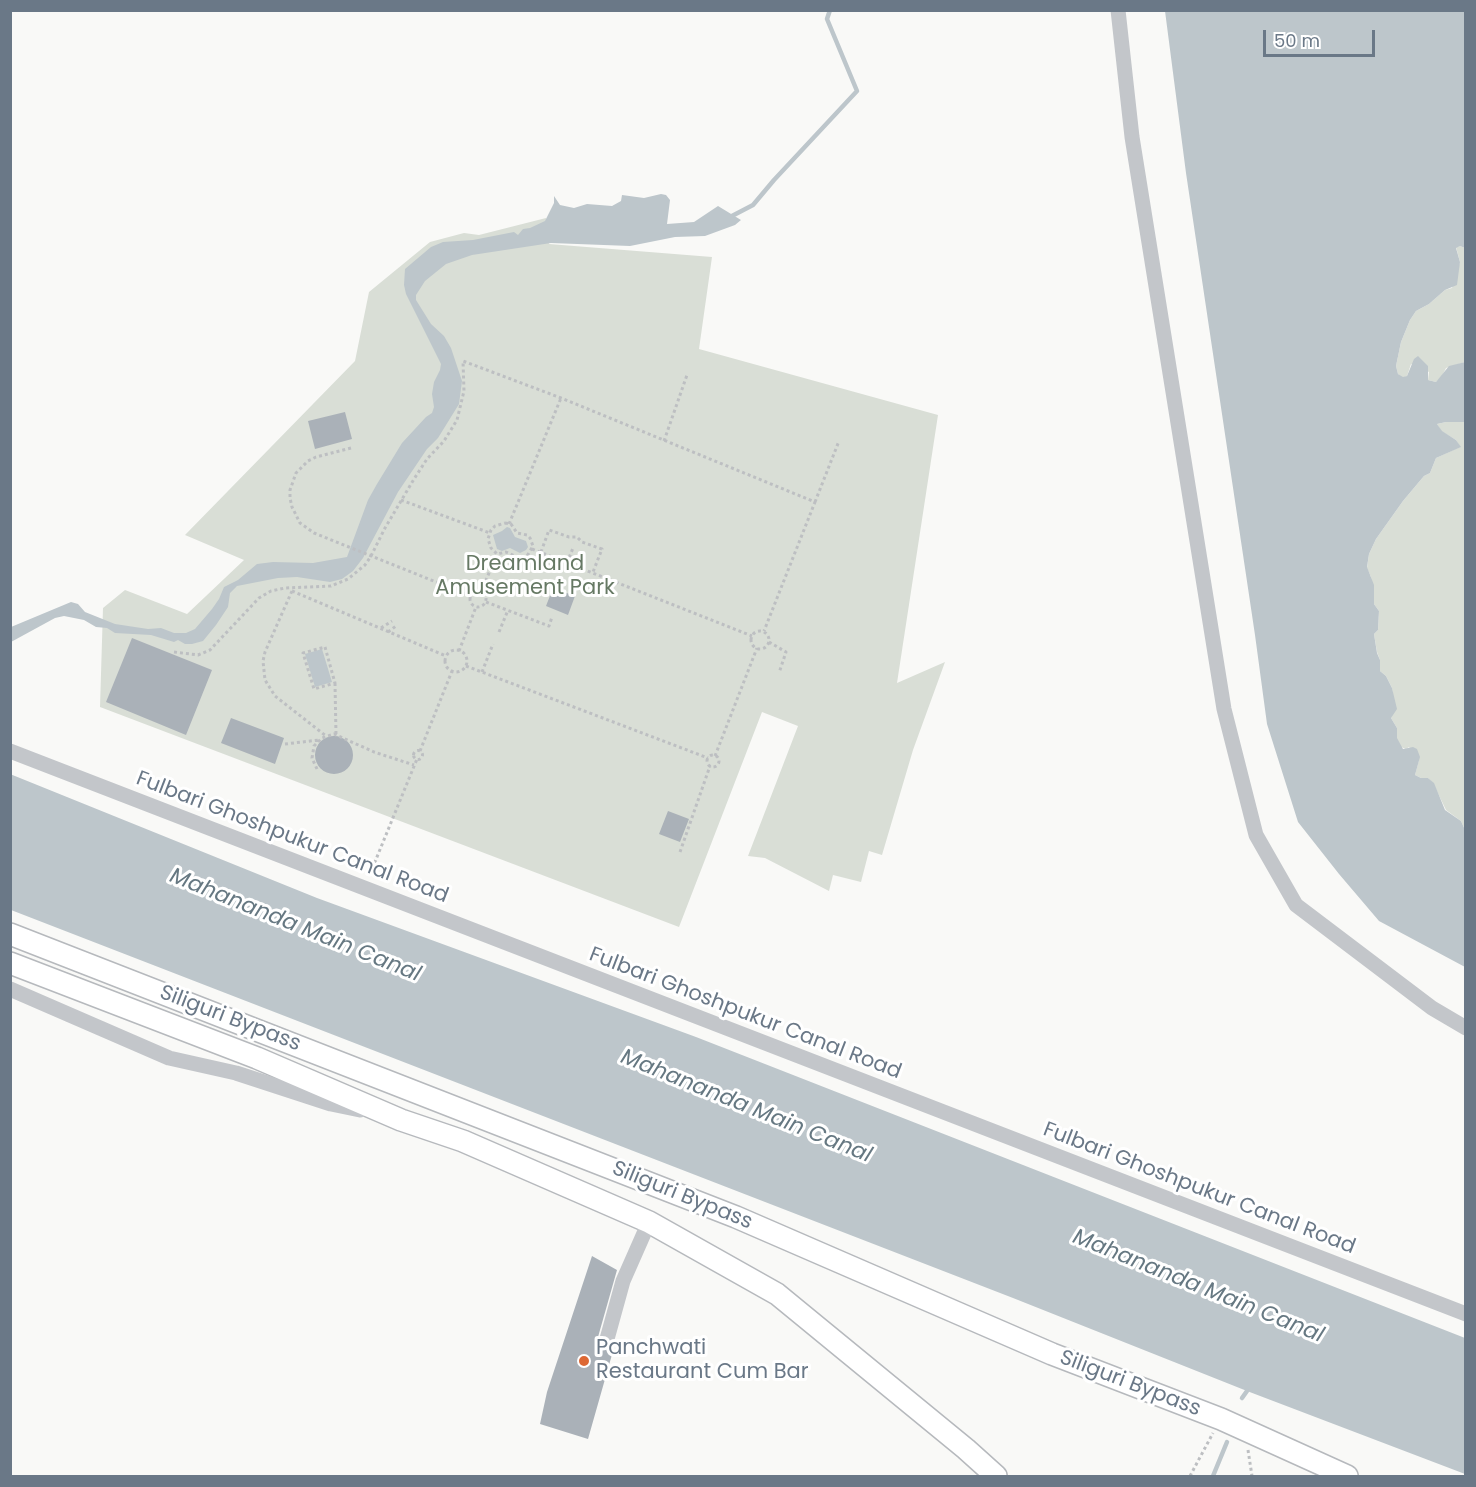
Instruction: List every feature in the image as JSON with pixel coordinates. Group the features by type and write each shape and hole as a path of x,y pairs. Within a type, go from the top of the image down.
{"highway":[{"name":"Siliguri Bypass","path":"10,933 736,1217 1052,1354 1221,1419 1347,1476"},
{"path":"10,963 257,1058 401,1120 463,1141 649,1222 777,1294 996,1476"}],"street":[{"path":"1118,10 1132,136 1224,709 1256,836 1296,905 1432,1008 1466,1028"},
{"name":"Fulbari Ghoshpukur Canal Road","path":"10,751 1466,1314"},
{"path":"10,989 169,1058 236,1073 331,1104 401,1120"},
{"path":"607,1339 623,1281 649,1222"}],"path":[{"path":"174,652 204,654 259,598 271,591 285,588 331,586 339,584 357,572 371,556 401,500 427,459 444,441 456,420 464,391 463,361 561,398 815,502"},
{"path":"664,441 687,375"},
{"path":"509,524 561,398"},
{"path":"764,631 839,441"},
{"path":"351,448 315,456 296,473 290,489 291,507 300,523 314,533 471,596"},
{"path":"401,500 490,533"},
{"path":"497,554 489,544 490,533 495,526 509,524"},
{"path":"497,554 510,552 519,558 530,554 532,549 530,538 517,533 509,524"},
{"path":"541,552 549,530 569,537 577,537 582,542 602,549 593,573"},
{"path":"567,563 573,548"},
{"path":"532,549 752,636"},
{"path":"481,592 497,554"},
{"path":"285,588 446,656"},
{"path":"292,591 265,652 263,661 265,680 275,696 326,736"},
{"path":"471,596 476,592 481,592"},
{"path":"481,592 486,597 486,602"},
{"path":"471,596 471,603 476,607"},
{"path":"476,607 486,602"},
{"path":"486,602 549,626 552,618"},
{"path":"459,651 476,607"},
{"path":"499,632 508,610"},
{"path":"381,629 392,621"},
{"path":"388,632 396,626"},
{"path":"757,648 752,643 752,636 757,631 764,631"},
{"path":"757,648 766,647 769,642 764,631"},
{"path":"769,642 786,652 779,673"},
{"path":"482,672 493,644"},
{"path":"335,683 314,689 303,653 325,647 335,683 336,735"},
{"path":"710,766 716,767 719,763 716,756 757,648"},
{"path":"452,671 445,663 446,656 453,651 459,651 466,657 466,666"},
{"path":"466,666 708,758 716,756"},
{"path":"452,671 461,670 466,666"},
{"path":"368,880 414,765 417,759 423,756 420,751 452,671"},
{"path":"317,769 313,752 320,740 326,736 336,735 374,752 414,765"},
{"path":"285,744 320,740"},
{"path":"680,852 710,766 708,758"},
{"path":"1190,1476 1221,1419"},
{"path":"1252,1433 1248,1450 1252,1476"}],"green space":[{"name":"Dreamland Amusement Park","path":"546,218 549,244 712,257 699,349 938,415 897,683 945,662 913,750 882,855 869,851 861,882 833,875 829,891 765,858 748,856 798,726 762,712 679,927 100,707 103,608 125,590 187,614 244,560 185,535 355,361 369,292 430,242 464,233 479,235"},
{"path":"1456,247 1465,248 1465,362 1446,368 1436,382 1428,380 1429,372 1411,364 1407,376 1403,378 1398,374 1396,366 1401,342 1410,320 1416,311 1429,304 1445,290 1452,288 1460,262"},
{"path":"1465,422 1465,830 1461,821 1446,810 1433,783 1428,778 1415,775 1419,760 1409,747 1406,749 1401,747 1396,738 1397,728 1391,718 1394,703 1392,688 1386,676 1380,671 1374,634 1378,630 1379,611 1374,604 1371,577 1367,568 1369,554 1376,539 1403,501 1424,476 1430,473 1436,458 1460,447 1456,440 1441,431 1437,424"}],"water":[{"path":"1165,11 1465,11 1465,248 1460,246 1456,248 1460,262 1457,285 1445,290 1429,304 1416,311 1401,342 1396,366 1398,374 1403,377 1407,376 1414,359 1418,356 1428,366 1428,380 1436,382 1449,366 1465,362 1465,422 1437,424 1461,447 1436,458 1430,473 1424,476 1403,501 1376,539 1369,554 1367,567 1374,585 1374,604 1379,611 1378,630 1374,634 1380,671 1386,676 1392,688 1397,709 1391,718 1397,728 1397,738 1403,749 1413,747 1417,749 1420,757 1415,775 1428,778 1434,783 1445,810 1461,821 1465,830 1465,967 1379,921 1339,874 1298,822 1267,724 1186,173"},
{"path":"622,195 644,198 666,195 670,200 667,224 694,222 718,206 741,220 735,225 705,236 675,237 630,246 551,243 472,255 446,264 425,281 416,295 416,300 431,324 444,336 451,348 462,381 459,404 438,438 427,449 398,492 363,558 353,571 342,579 330,582 297,577 278,578 237,586 230,593 228,607 216,625 203,641 192,644 185,644 178,640 174,642 151,635 115,633 107,628 96,627 84,620 64,616 55,618 11,642 11,627 71,602 78,604 85,612 115,624 148,629 161,628 174,633 186,633 195,629 212,609 224,587 238,580 257,564 313,563 347,557 368,500 377,484 402,443 432,413 434,407 432,394 441,364 406,294 405,269 431,247 443,242 473,240 514,232 518,235 523,229 545,221 554,203 554,196 560,205 574,208 587,204 612,206 621,201"},
{"path":"507,527 515,537 526,541 528,547 526,550 520,553 510,548 502,551 497,549 493,535"},
{"path":"322,649 332,682 315,687 305,654"},
{"name":"Mahananda Main Canal","path":"10,774 317,898 696,1037 1465,1338 1465,1474 11,910"}],"building":[{"path":"345,412 352,439 315,449 308,421"},
{"path":"553,588 575,596 568,615 546,606"},
{"path":"132,638 212,670 186,735 106,702"},
{"path":"231,718 284,738 275,764 221,743"},
{"path":"334,736 341,737 347,742 352,748 352,762 347,768 341,773 334,774 327,773 321,768 316,762 315,755 316,748 321,742 327,737"},
{"path":"668,811 689,819 680,842 659,834"},
{"name":"Panchwati Restaurant Cum Bar","path":"592,1256 617,1270 598,1337 598,1342 604,1348 610,1348 615,1344 588,1439 540,1424 547,1392"}],"waterway":[{"path":"730,217 753,205 857,91 827,19 830,10"},
{"path":"1242,1398 1247,1391"},
{"path":"1213,1476 1227,1442"}],"place":[{"name":"Panchwati Restaurant Cum Bar","path":"584,1361"}]}
